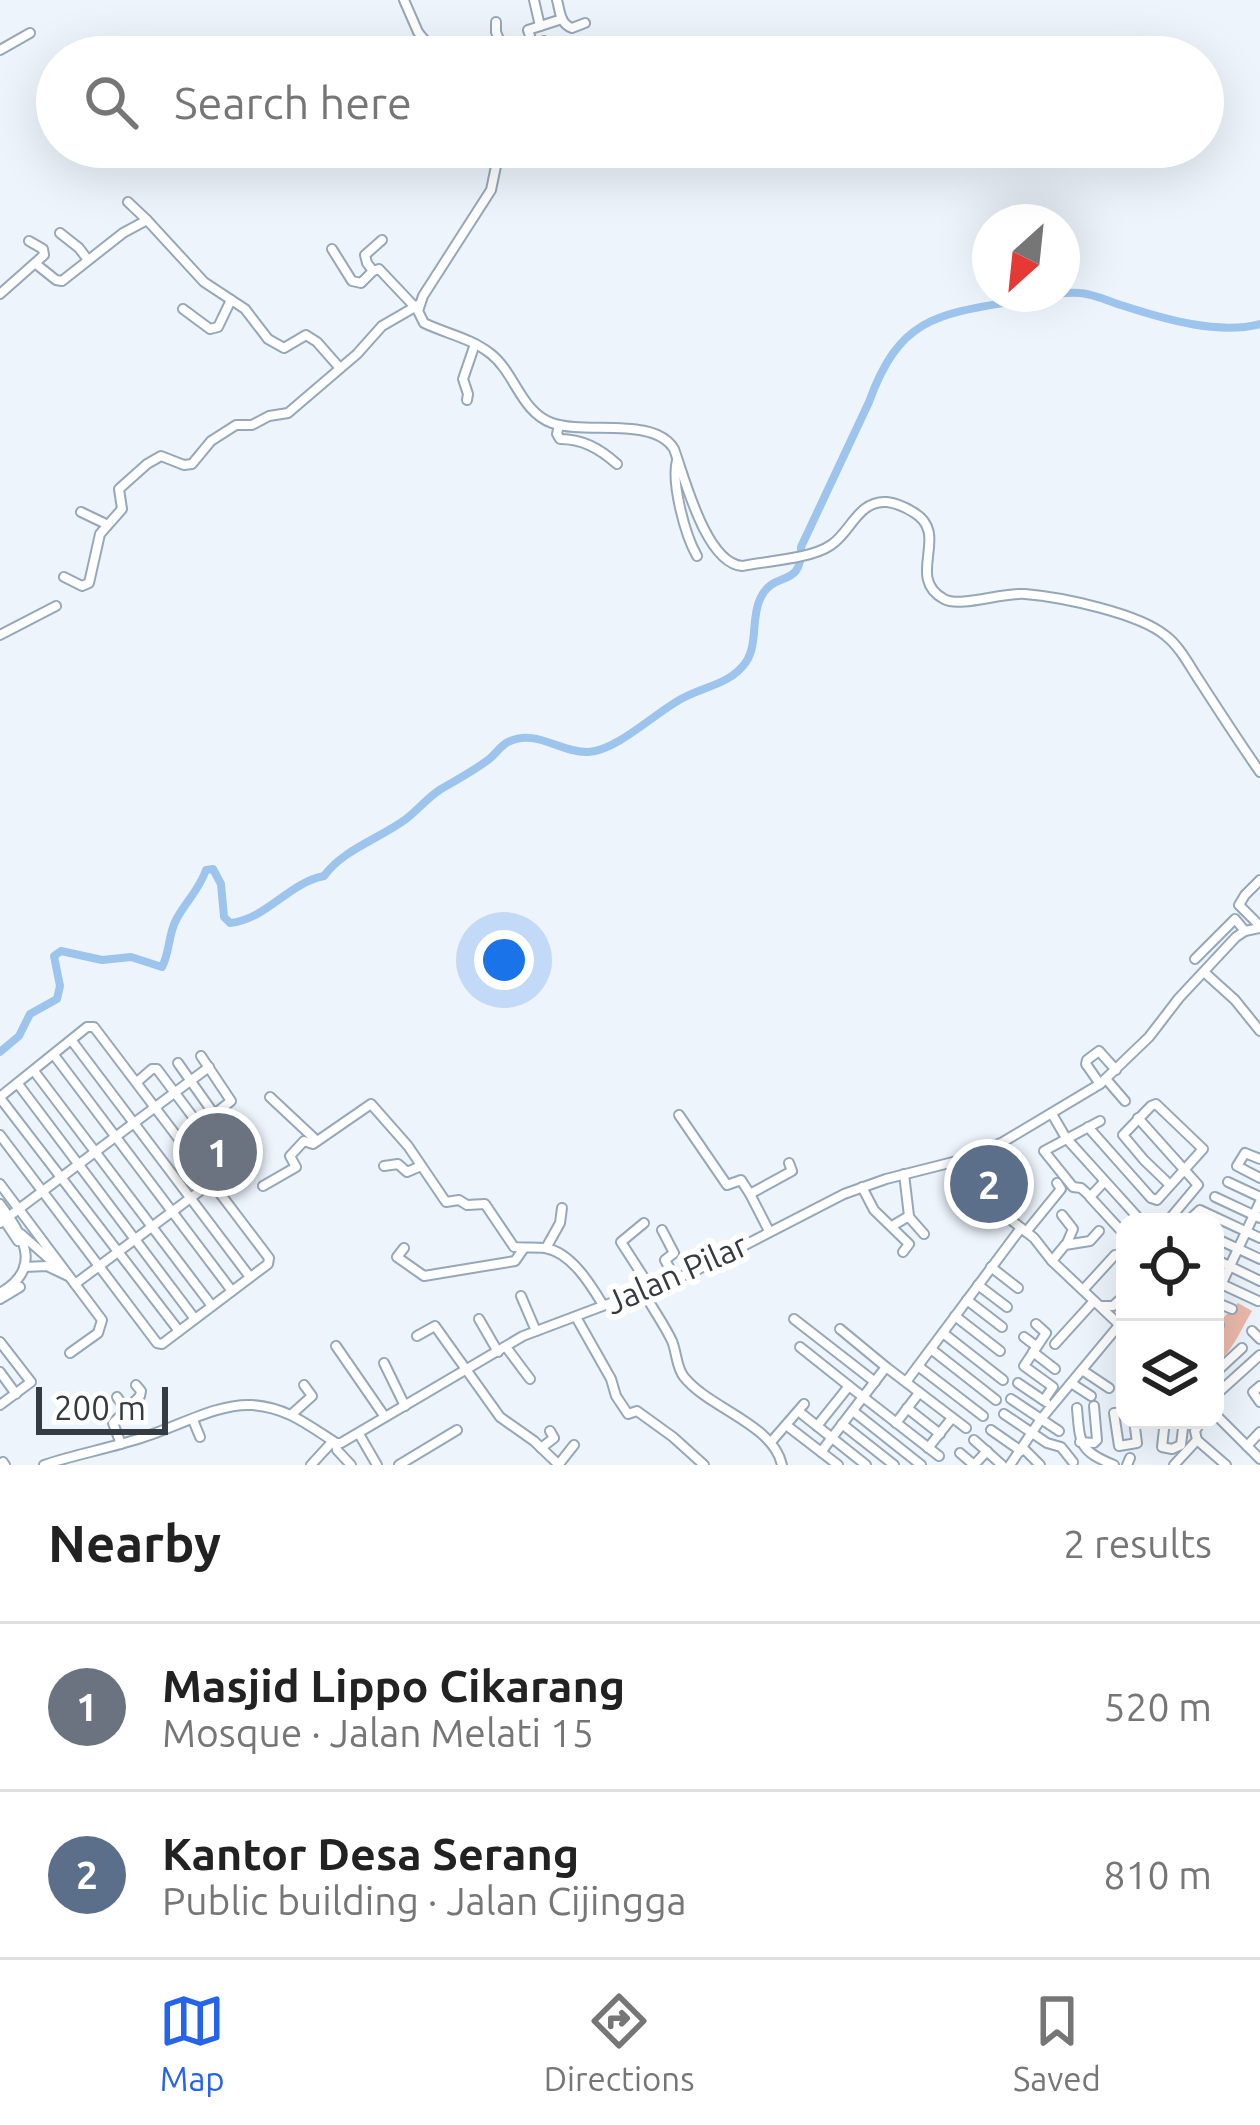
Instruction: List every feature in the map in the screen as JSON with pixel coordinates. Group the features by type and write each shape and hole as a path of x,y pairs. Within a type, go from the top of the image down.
{"street":[{"path":"404,0 420,36"},
{"path":"534,0 540,26"},
{"path":"557,0 569,28 585,23"},
{"path":"531,36 529,30 562,19"},
{"path":"496,22 498,36"},
{"path":"0,50 30,33"},
{"path":"64,577 78,585 88,584 99,538 122,509 119,488 154,459 163,456 192,464 211,441 236,425 288,413 358,354 382,326 417,305 491,190 496,168"},
{"path":"128,202 208,286 249,312 268,339 287,347 306,335 339,368"},
{"path":"36,263 62,281 123,232 147,220"},
{"path":"60,233 88,260"},
{"path":"373,271 365,255 382,240"},
{"path":"0,294 44,252 28,241"},
{"path":"332,248 352,280 361,283 380,270 400,295 417,305 424,322 475,344 497,360 544,419 559,425 652,431 666,438 703,528 728,562 742,566 810,554 832,545 869,505 889,502 910,510 926,521 931,536 927,575 934,591 945,600 1025,594 1087,605 1163,634 1177,647 1260,772"},
{"path":"183,309 210,329 218,327 231,300"},
{"path":"467,400 463,379 475,344"},
{"path":"559,425 560,439 588,443 616,464"},
{"path":"677,459 674,470 686,533 697,556"},
{"path":"81,512 106,524"},
{"path":"1,633 56,606"},
{"path":"1195,959 1235,919 1244,895 1260,880"},
{"path":"1235,919 1245,931 1259,924 1240,908"},
{"name":"Jalan Pilar","path":"334,1442 359,1434 536,1331 712,1263 862,1187 961,1160 1003,1142 1103,1082 1245,931"},
{"path":"1204,972 1260,1031"},
{"path":"0,1135 160,1344 179,1331 195,1319 269,1262 157,1106 92,1026 0,1097 179,1331"},
{"path":"72,1041 250,1277"},
{"path":"1115,1070 1099,1051 1087,1060 1125,1101"},
{"path":"54,1055 232,1291"},
{"path":"201,1056 230,1100"},
{"path":"178,1063 214,1114"},
{"path":"3,1219 208,1067"},
{"path":"137,1082 155,1068 196,1128 243,1088"},
{"path":"34,1071 212,1306"},
{"path":"18,1084 195,1319"},
{"path":"270,1097 317,1141"},
{"path":"1088,1127 1152,1199 1158,1199 1202,1148 1154,1103 1124,1135 1170,1185"},
{"path":"263,1186 296,1167 290,1156 304,1142 312,1144 371,1104 446,1202 485,1204 512,1245 556,1252 580,1272 603,1305"},
{"path":"1054,1112 1068,1138 1134,1213"},
{"path":"679,1115 727,1185 741,1180 769,1231"},
{"path":"1138,1118 1198,1186 1175,1213"},
{"path":"1100,1120 1043,1152 1072,1187 1080,1187 1116,1225"},
{"path":"1260,1159 1245,1153 1238,1167 1260,1178"},
{"path":"961,1160 990,1202 1034,1238 1052,1262 1116,1321"},
{"path":"749,1195 793,1170 789,1163"},
{"path":"384,1166 398,1164 407,1172 421,1166"},
{"path":"904,1174 908,1216 924,1234"},
{"path":"72,1280 98,1267 212,1182"},
{"path":"1090,1196 1105,1182"},
{"path":"1224,1274 1257,1216 1260,1200 1228,1182"},
{"path":"906,1382 991,1268 1061,1190 1057,1183"},
{"path":"0,1184 101,1320 98,1333 70,1354"},
{"path":"862,1187 874,1210 910,1245 903,1252"},
{"path":"1215,1197 1257,1216"},
{"path":"0,1204 21,1256 15,1274 0,1293"},
{"path":"546,1248 560,1223 562,1208"},
{"path":"1052,1262 1073,1229 1062,1215"},
{"path":"892,1226 908,1216"},
{"path":"3,1219 72,1280"},
{"path":"1224,1222 1260,1238"},
{"path":"644,1223 621,1242 674,1344 682,1376 771,1442 782,1465"},
{"path":"662,1230 674,1253 665,1260 675,1278"},
{"path":"1066,1244 1090,1241 1099,1231"},
{"path":"0,1293 17,1287 24,1267 26,1250 20,1233"},
{"path":"1224,1242 1260,1259"},
{"path":"404,1248 397,1257 421,1275 514,1261 524,1248"},
{"path":"1083,1290 1115,1255"},
{"path":"1224,1263 1260,1281"},
{"path":"24,1267 47,1266 72,1280"},
{"path":"484,1266 487,1280"},
{"path":"991,1268 1018,1288"},
{"path":"978,1285 1006,1307"},
{"path":"1224,1285 1258,1300"},
{"path":"521,1296 536,1331"},
{"path":"967,1300 1002,1327"},
{"path":"1098,1304 1116,1303"},
{"path":"1055,1344 1098,1304"},
{"path":"1224,1306 1232,1309"},
{"path":"955,1316 1000,1351"},
{"path":"576,1317 628,1414 639,1412 704,1465"},
{"path":"479,1319 530,1379"},
{"path":"794,1319 875,1382"},
{"path":"974,1439 1006,1465 1042,1418 1053,1387 1024,1366 1046,1333 1036,1324"},
{"path":"417,1336 435,1326 500,1417 559,1464 574,1445"},
{"path":"840,1329 965,1428"},
{"path":"943,1333 1003,1380"},
{"path":"1048,1403 1116,1333"},
{"path":"1024,1337 1055,1370"},
{"path":"0,1342 31,1382 0,1405"},
{"path":"335,1346 385,1417"},
{"path":"800,1346 939,1456"},
{"path":"1224,1364 1242,1347 1257,1357 1224,1387"},
{"path":"931,1349 996,1400"},
{"path":"384,1363 405,1406"},
{"path":"918,1366 983,1416"},
{"path":"821,1452 886,1367"},
{"path":"1082,1370 1109,1388"},
{"path":"0,1372 16,1394"},
{"path":"1018,1383 1048,1403"},
{"path":"1071,1383 1093,1401 1097,1440 1080,1442"},
{"path":"121,1444 113,1425 140,1396 136,1385"},
{"path":"292,1414 312,1396 304,1385"},
{"path":"817,1426 848,1386"},
{"path":"1260,1386 1253,1392 1260,1402"},
{"path":"896,1423 919,1393"},
{"path":"117,1397 126,1410"},
{"path":"1011,1399 1059,1431"},
{"path":"44,1465 249,1404 292,1414 334,1442 351,1465"},
{"path":"907,1408 940,1433"},
{"path":"1077,1408 1080,1442 1090,1455 1114,1465"},
{"path":"771,1442 803,1409 866,1465"},
{"path":"853,1411 921,1465"},
{"path":"1039,1465 993,1431 1005,1415 1061,1447 1073,1462"},
{"path":"928,1448 952,1418"},
{"path":"194,1420 200,1437"},
{"path":"1224,1423 1260,1459"},
{"path":"842,1424 894,1465"},
{"path":"790,1427 838,1465"},
{"path":"1116,1429 1119,1446 1137,1443 1135,1429"},
{"path":"1164,1429 1162,1448 1172,1449 1181,1445 1183,1429"},
{"path":"1196,1429 1197,1439 1226,1465"},
{"path":"399,1465 458,1430"},
{"path":"541,1448 554,1438 550,1431"},
{"path":"1247,1446 1260,1432"},
{"path":"359,1434 377,1465"},
{"path":"1191,1465 1178,1461 1197,1439"},
{"path":"310,1465 334,1442"},
{"path":"960,1453 974,1465 986,1451"}],"shaded area":[{"path":"1238,1303 1252,1311 1224,1356 1224,1321"}],"waterway":[{"path":"0,1052 19,1036 30,1014 57,999 60,986 54,956 61,951 102,960 131,957 162,967 176,920 206,870 213,869 221,884 224,917 230,923 243,920 324,876 341,859 406,819 508,742 528,738 578,751 599,750 683,698 733,675 750,655 760,599 772,584 797,569 801,547 881,374 893,353 923,325 963,311 1072,293 1191,324 1227,328 1260,324"}],"place":[{"name":"Masjid Lippo Cikarang","path":"218,1152"},
{"name":"Kantor Desa Serang","path":"989,1184"}]}
